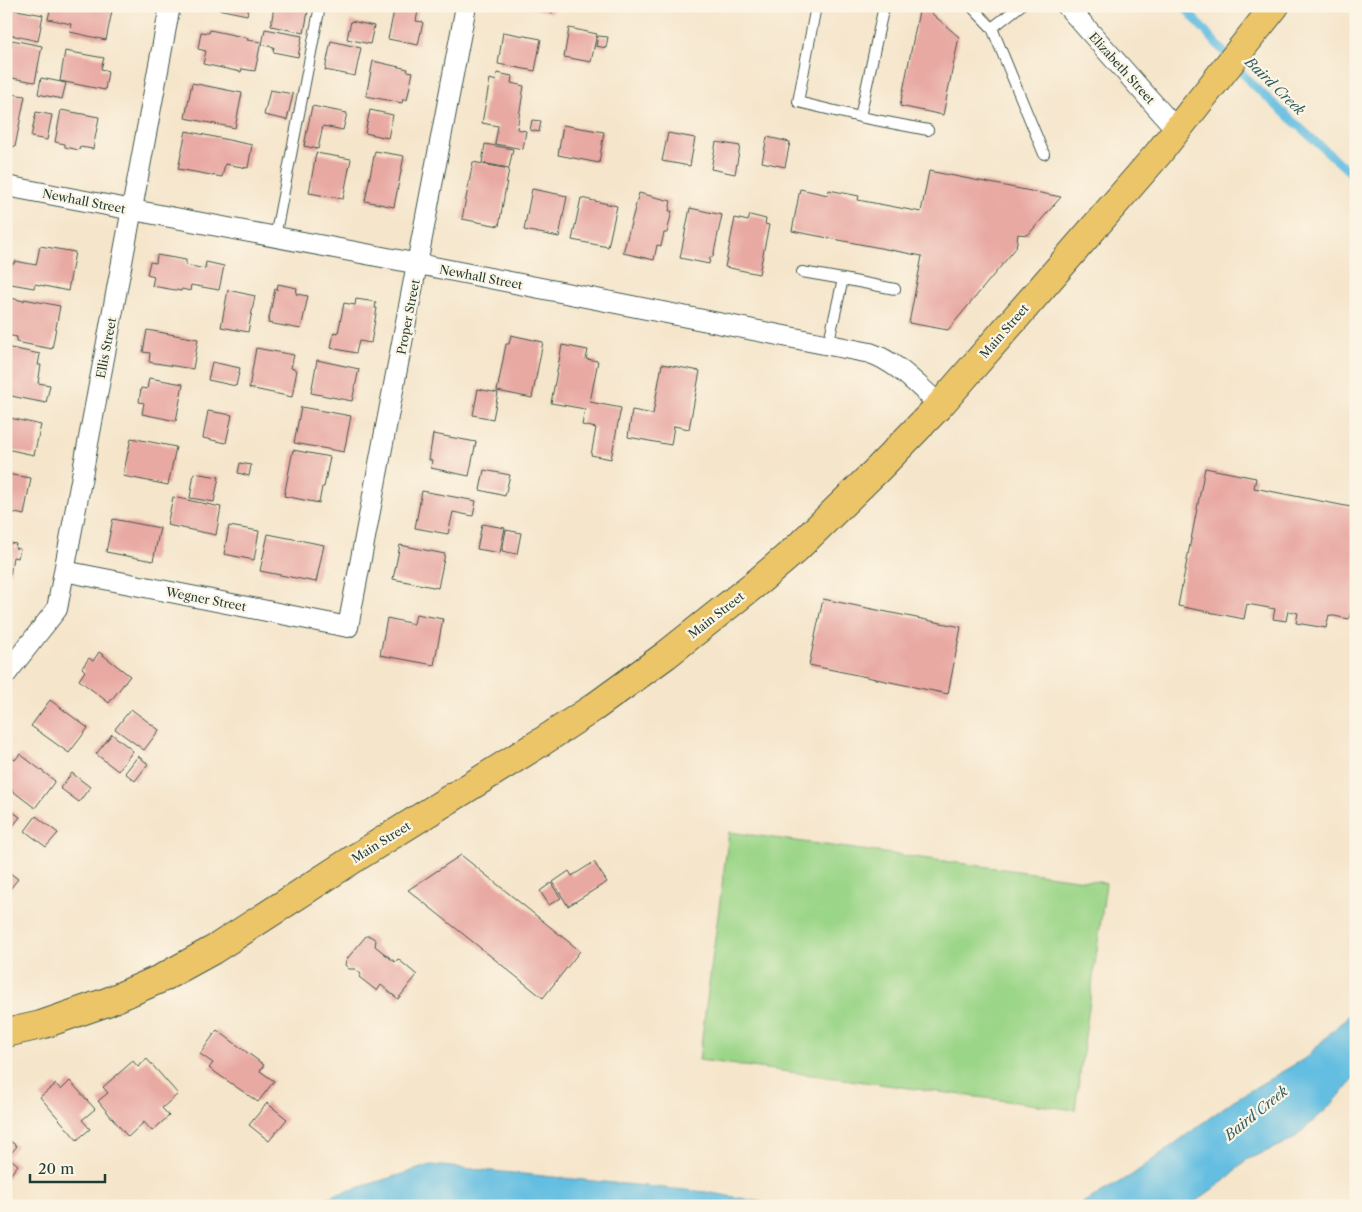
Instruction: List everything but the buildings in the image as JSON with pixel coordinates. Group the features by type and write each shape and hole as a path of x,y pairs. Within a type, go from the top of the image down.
{"main road":[{"name":"Main Street","path":"6,1033 41,1025 107,1002 162,978 213,950 593,708 666,655 760,580 795,550 940,405 1104,216 1275,6"}],"street":[{"name":"Ellis Street","path":"6,674 57,608 170,6"},
{"name":"Proper Street","path":"348,626 466,6"},
{"name":"Elizabeth Street","path":"1067,6 1176,129"},
{"name":"Newhall Street","path":"6,186 418,264 881,357 895,366 940,405"},
{"name":"Wegner Street","path":"64,571 348,626"}],"lane":[{"path":"275,237 320,6"},
{"path":"816,6 798,102 860,117 928,130"},
{"path":"860,117 884,6"},
{"path":"971,6 992,28 1044,154"},
{"path":"992,28 1020,6"},
{"path":"802,272 895,288"},
{"path":"828,345 843,279"}],"green space":[{"path":"729,832 1106,883 1075,1110 699,1060"}],"water":[{"path":"1356,1008 1356,1077 1330,1106 1291,1141 1248,1159 1225,1180 1189,1206 1077,1206 1132,1175 1234,1100 1304,1059"},
{"path":"431,1165 706,1192 784,1206 299,1206"}],"waterway":[{"name":"Baird Creek","path":"1183,6 1253,85 1356,178"}]}
